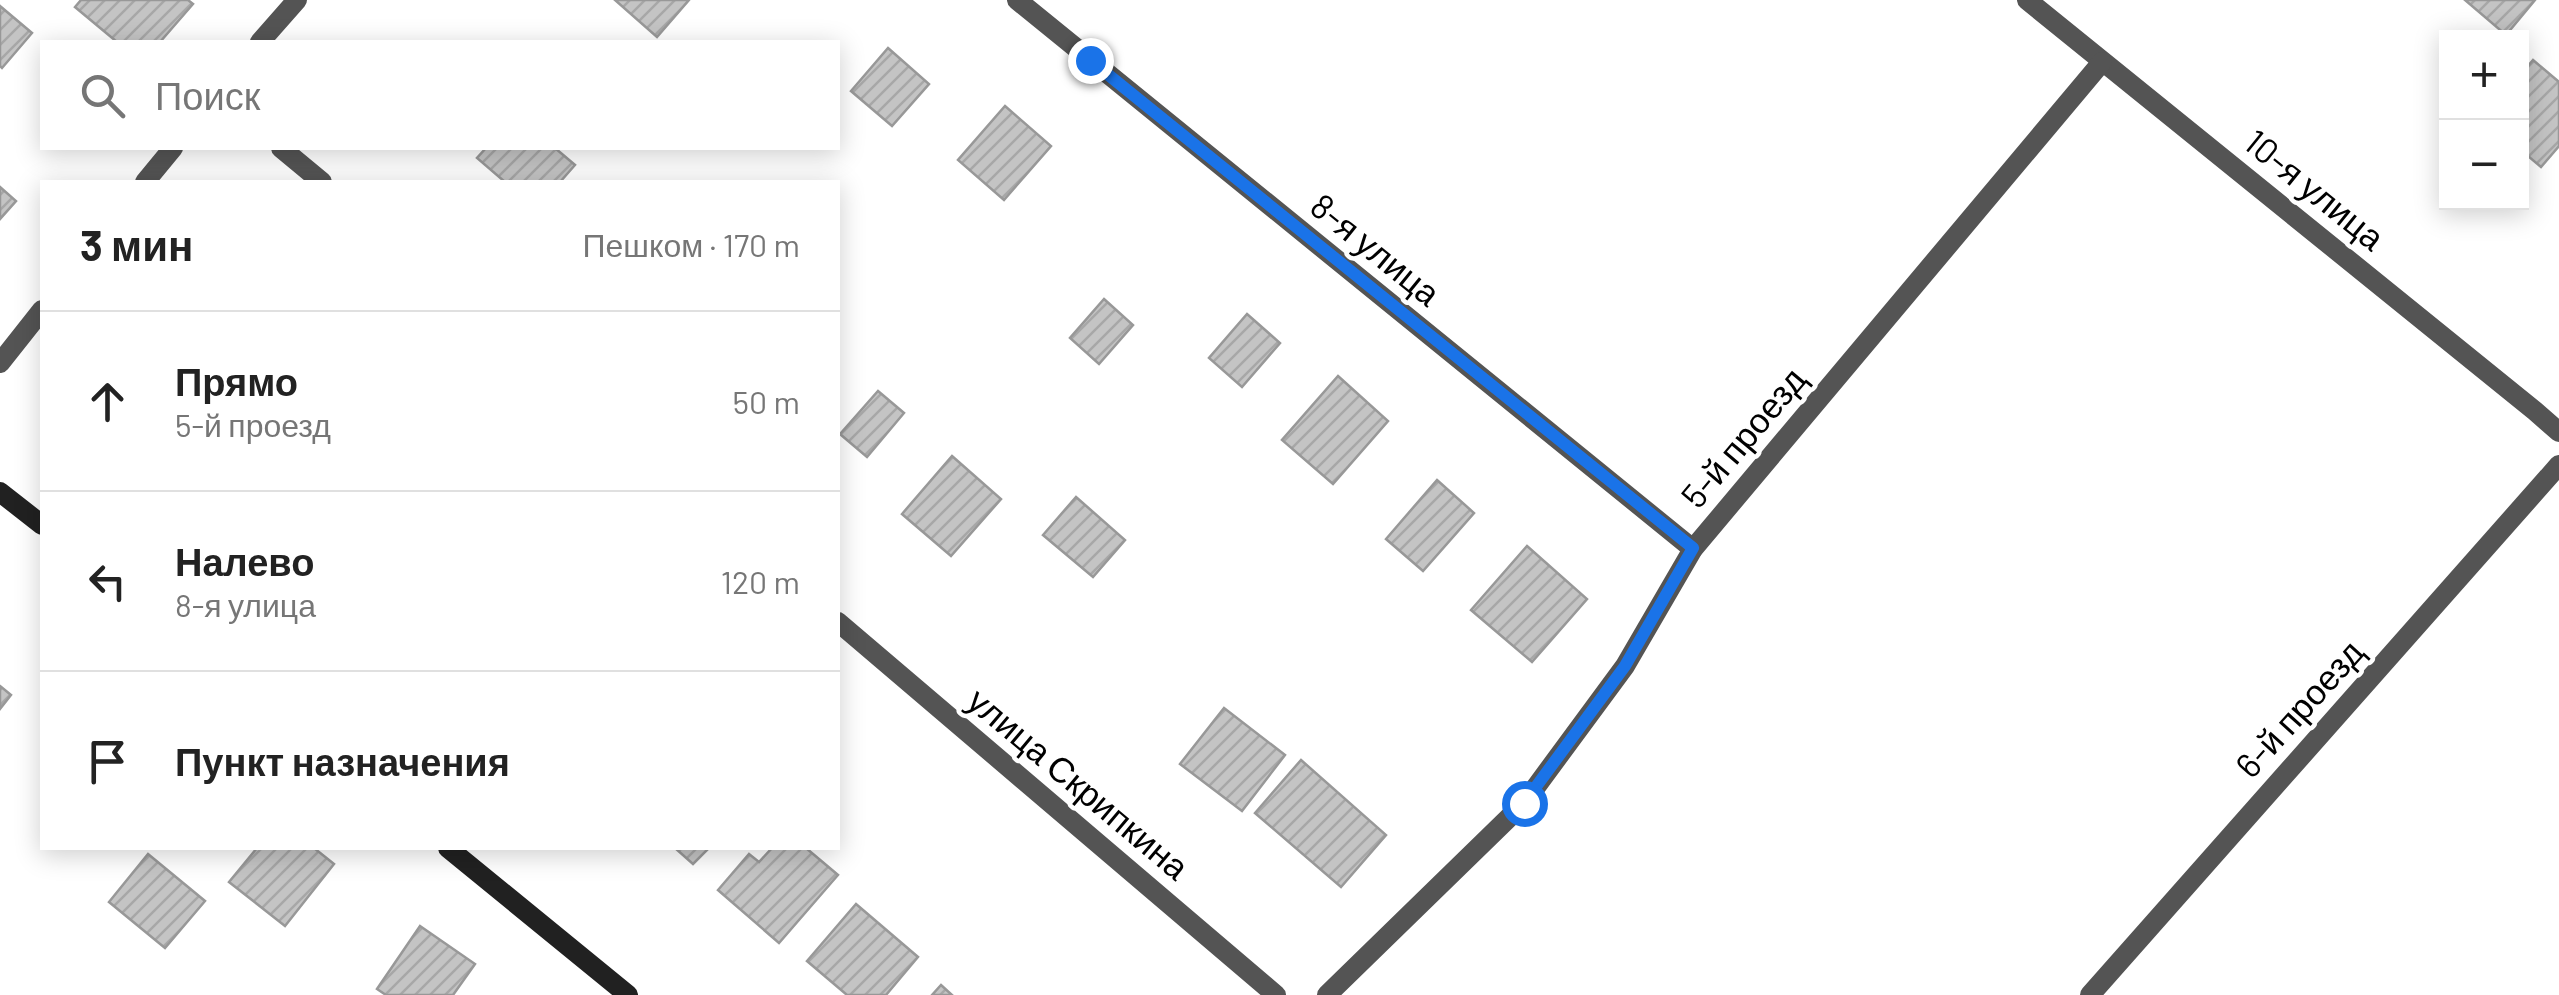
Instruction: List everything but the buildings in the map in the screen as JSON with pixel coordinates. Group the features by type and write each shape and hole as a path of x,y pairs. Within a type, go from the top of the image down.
{"street":[{"path":"262,40 297,0"},
{"name":"8-я улица","path":"1017,0 1693,548"},
{"name":"10-я улица","path":"2027,0 2559,432"},
{"name":"5-й проезд","path":"1327,995 1524,803 1625,666 1693,548 2102,62"},
{"path":"147,180 172,150"},
{"path":"283,150 320,180"},
{"path":"0,363 40,313"},
{"name":"6-й проезд","path":"2090,995 2559,465"},
{"path":"0,492 40,523"},
{"name":"улица Скрипкина","path":"840,624 1276,995"},
{"path":"450,850 628,995"}],"route":[{"path":"1090,60 1693,548 1625,666 1524,803"}]}
